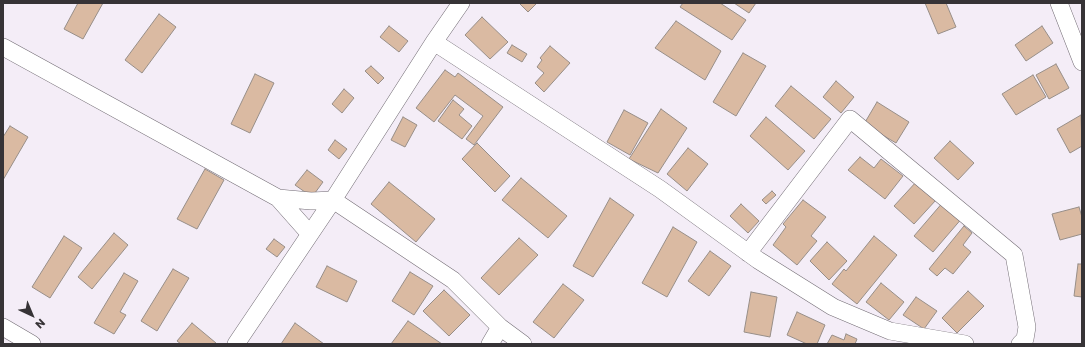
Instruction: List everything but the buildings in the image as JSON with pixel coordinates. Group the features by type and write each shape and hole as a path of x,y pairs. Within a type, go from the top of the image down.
{"street":[{"path":"236,344 333,200 434,42 461,3"},
{"path":"1059,3 1082,62"},
{"path":"434,42 660,189 748,253 840,310 890,331 965,344"},
{"path":"3,48 278,198 309,234"},
{"path":"748,253 850,119 1014,255 1027,327 1026,339 1020,344"},
{"path":"278,198 311,201 333,200 453,280 500,327 523,344"},
{"path":"3,327 32,344"},
{"path":"490,344 500,327"}]}
